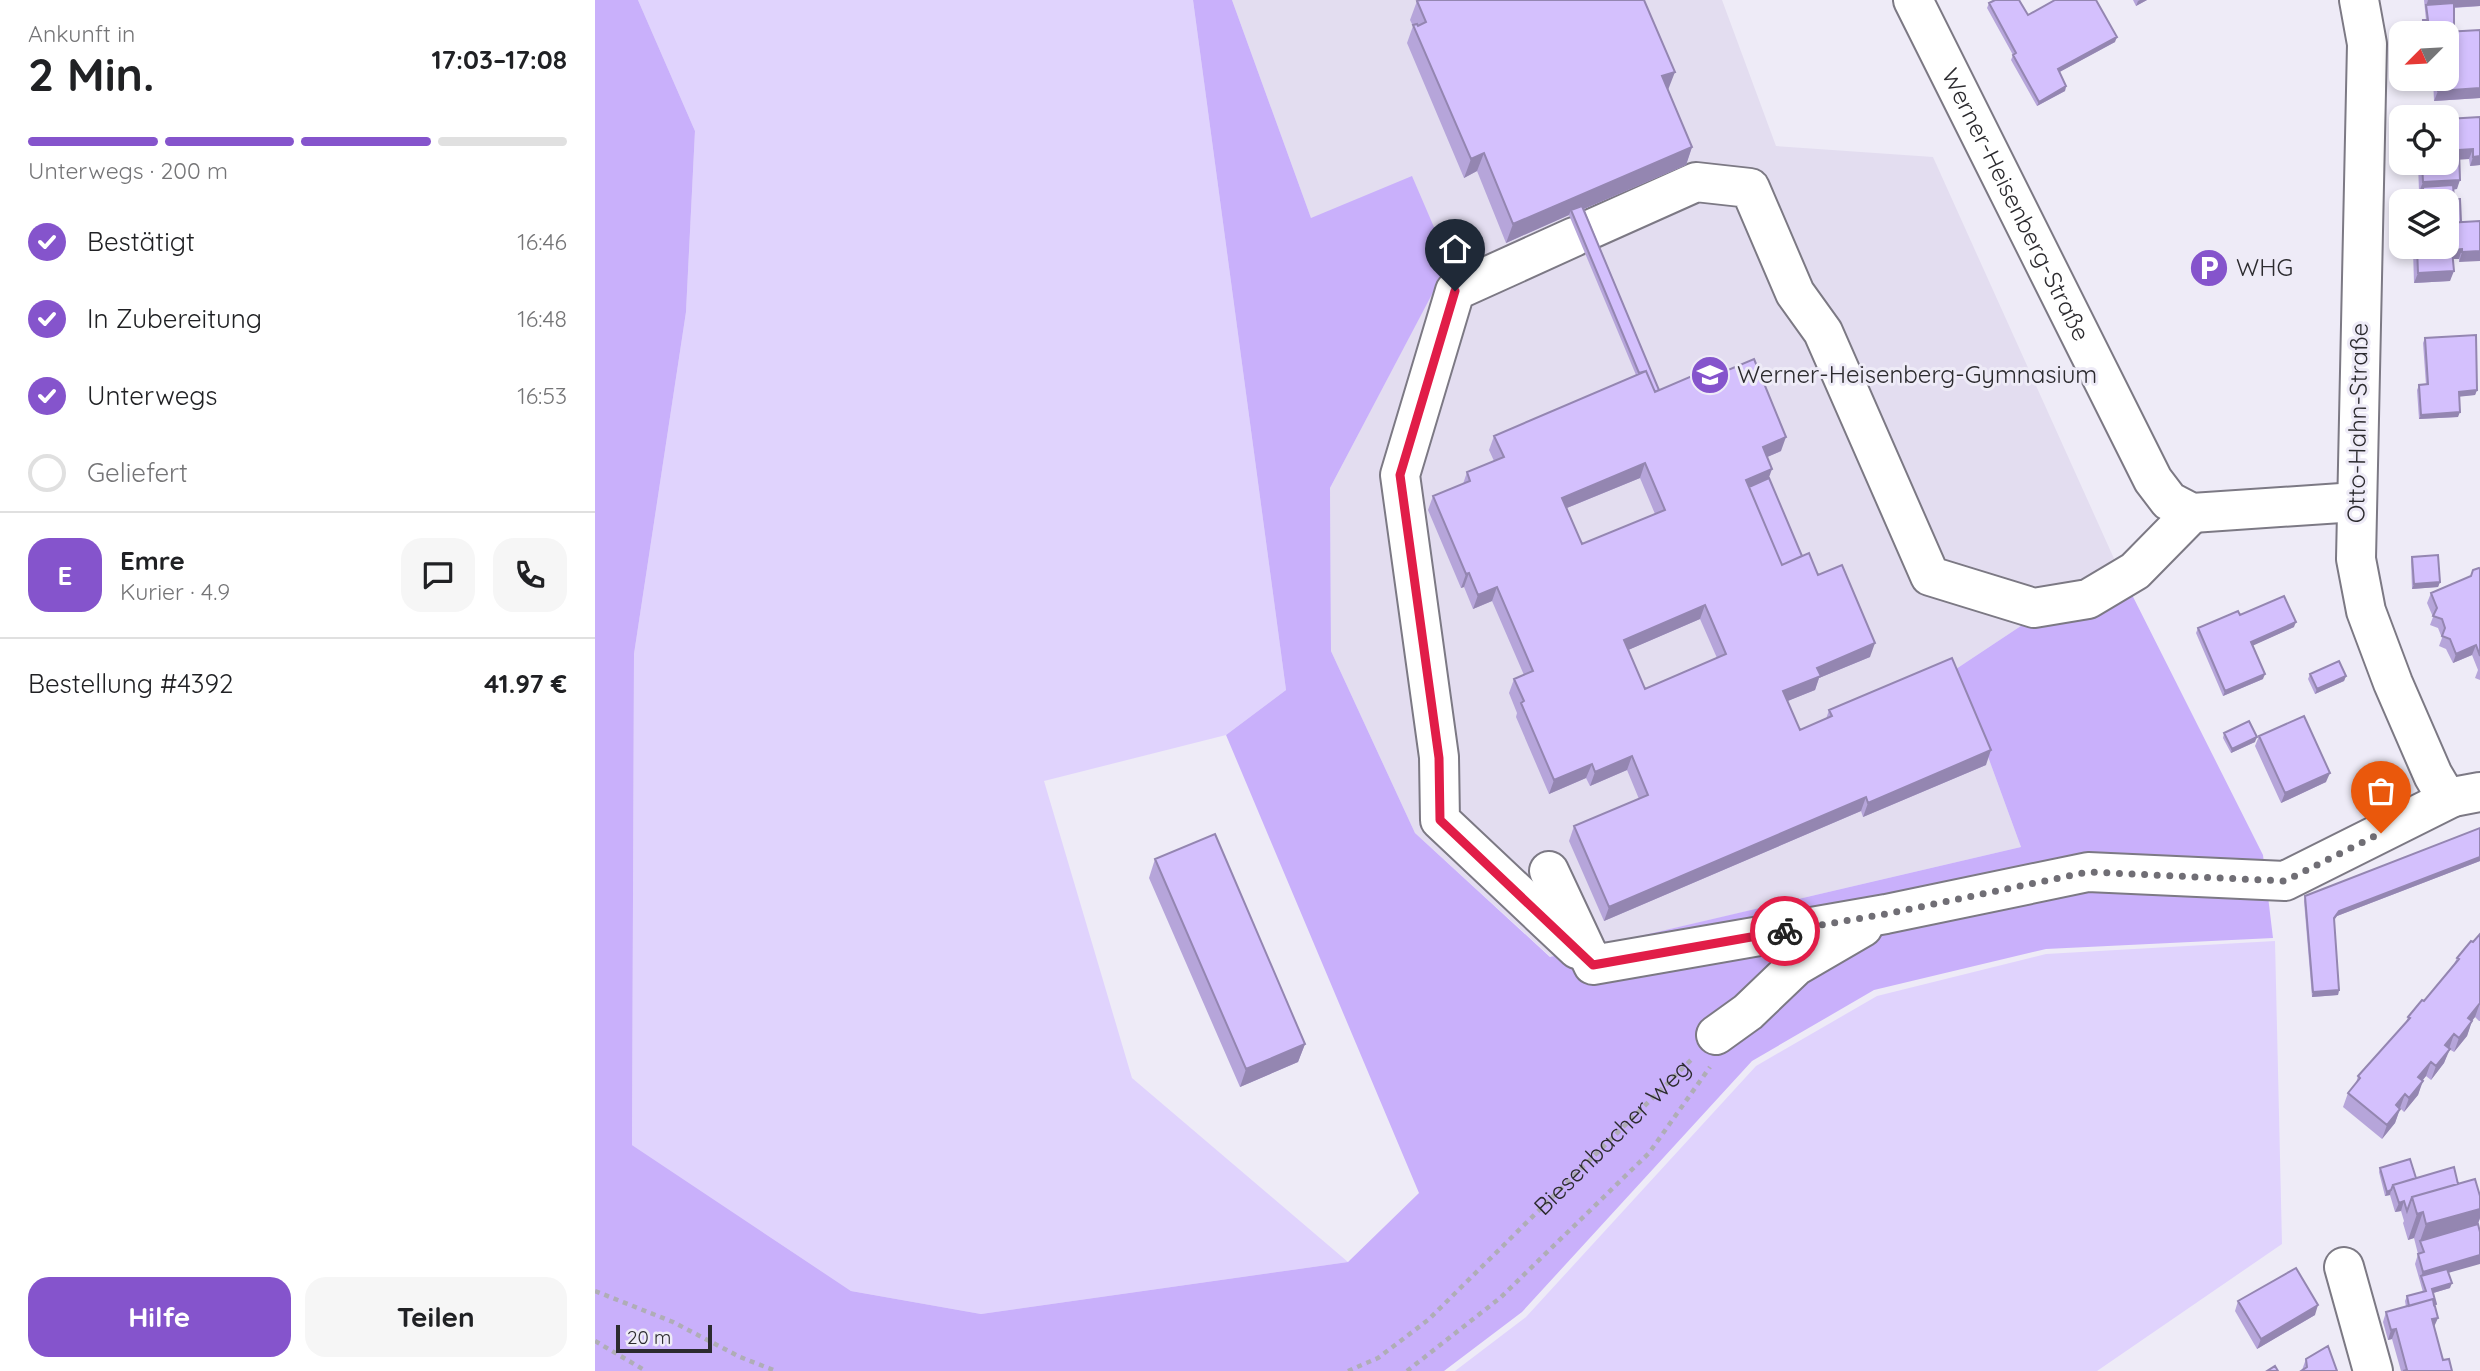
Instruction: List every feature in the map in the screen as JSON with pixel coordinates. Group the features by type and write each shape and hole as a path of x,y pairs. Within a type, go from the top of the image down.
{"street":[{"name":"Werner-Heisenberg-Straße","path":"1913,0 2153,480 2169,500 2192,513"},
{"name":"Otto-Hahn-Straße","path":"2360,0 2367,44 2356,559 2366,611 2393,684 2433,775 2443,792 2466,795"},
{"path":"1593,965 1440,820 1439,758 1400,475 1455,291 1696,182 1750,188 1795,293 1823,332 1930,576 2034,608 2088,599 2135,571 2192,513 2356,502"},
{"path":"1593,965 1886,914 2088,872 2285,881 2466,795"},
{"path":"1549,871 1593,965"},
{"path":"1713,1051 1748,1012 1796,966 1886,914"},
{"path":"2344,1267 2372,1371"}],"path":[{"name":"Biesenbacher Weg","path":"1348,1371 1378,1358 1428,1320 1713,1051"},
{"path":"1407,1371 1500,1298 1649,1153 1713,1051"},
{"path":"595,1291 673,1322 740,1357 776,1371"},
{"path":"595,1341 646,1371"}],"shaded area":[{"path":"595,0 638,0 695,131 686,312 634,654 632,1145 851,1291 981,1314 1348,1262 1419,1193 1226,735 1286,690 1193,0 1232,0 1311,218 1412,176 1449,262 1330,488 1331,651 1415,833 1550,957 2021,847 1956,669 2116,563 2263,855 2273,938 2046,949 1874,990 1752,1061 1522,1312 1444,1371 595,1371"},
{"path":"638,0 1193,0 1286,690 1226,735 1044,781 1132,1078 1348,1262 981,1314 851,1291 632,1145 634,654 686,312 695,131"},
{"name":"Werner-Heisenberg-Gymnasium","path":"1232,0 1722,0 1776,146 1933,157 2116,563 1956,669 2021,847 1551,957 1415,833 1331,651 1330,488 1449,261 1311,218"},
{"path":"2275,941 2282,1244 2097,1371 1455,1371 1526,1317 1756,1066 1877,996 2046,954"}],"building":[{"path":"1644,0 1675,72 1662,76 1692,147 1513,224 1484,153 1471,159 1413,25 1426,22 1417,1"},
{"path":"1995,0 2019,0 2028,15 2055,0 2096,0 2117,37 2058,69 2066,86 2039,102 1989,3"},
{"path":"2454,3 2454,21 2423,21 2428,20 2426,5"},
{"path":"2480,30 2480,88 2459,90 2459,31"},
{"path":"2480,117 2480,156 2473,157 2473,149 2459,150 2459,118"},
{"path":"2459,150 2460,180 2423,182 2423,175 2459,175"},
{"path":"2453,185 2453,189 2423,189"},
{"path":"2459,199 2460,199 2459,222"},
{"path":"1582,206 1659,390 1655,392 1646,371 1639,373 1571,210"},
{"path":"2480,221 2480,251 2462,252 2462,249 2459,249 2459,222"},
{"path":"2417,259 2453,259 2454,271 2418,273"},
{"path":"2476,335 2477,390 2459,392 2460,412 2421,415 2419,385 2428,384 2425,338"},
{"path":"1754,359 1786,437 1763,447 1772,469 1746,480 1782,565 1809,553 1818,575 1842,565 1875,643 1817,668 1821,676 1783,691 1800,730 1832,716 1829,710 1952,658 1991,750 1868,803 1866,797 1609,907 1574,826 1648,795 1632,756 1595,772 1592,764 1554,780 1521,703 1524,701 1514,679 1533,671 1497,587 1478,595 1469,573 1466,574 1433,496 1470,481 1467,472 1504,457 1494,436 1646,371 1655,392 1692,376 1695,384","holes":["1645,463 1665,510 1582,544 1562,498","1705,605 1726,654 1645,689 1624,640"]},
{"path":"1769,478 1802,556 1782,565 1749,487"},
{"path":"2438,555 2440,582 2414,584 2412,557"},
{"path":"2479,568 2480,656 2476,645 2456,654 2450,639 2442,636 2445,628 2442,619 2433,616 2437,608 2431,593 2471,576 2473,570"},
{"path":"2284,596 2296,622 2251,642 2265,674 2225,691 2198,628 2238,611 2240,615"},
{"path":"2339,661 2346,676 2317,689 2310,674"},
{"path":"2304,716 2330,773 2285,793 2259,736"},
{"path":"2249,721 2257,737 2232,749 2224,733"},
{"path":"2480,828 2480,857 2339,911 2334,918 2339,990 2313,992 2305,896"},
{"path":"1215,834 1305,1044 1246,1069 1155,859"},
{"path":"2480,934 2480,1003 2468,1018 2472,1021 2459,1038 2454,1034 2445,1045 2450,1049 2436,1066 2431,1062 2418,1077 2423,1081 2409,1098 2405,1094 2396,1105 2400,1109 2387,1125 2348,1093 2360,1078 2358,1076 2410,1018 2408,1017 2459,959 2457,958 2471,941"},
{"path":"2410,1159 2416,1178 2393,1185 2387,1192 2380,1168"},
{"path":"2454,1167 2458,1184 2412,1197 2407,1211 2404,1201 2399,1203 2393,1185"},
{"path":"2475,1179 2480,1196 2480,1209 2426,1224 2423,1212 2417,1214 2412,1197"},
{"path":"2478,1224 2480,1255 2423,1272 2418,1254 2424,1252 2420,1241"},
{"path":"2296,1268 2318,1305 2261,1339 2238,1301"},
{"path":"2447,1269 2452,1283 2432,1289 2436,1304 2434,1305 2433,1299 2409,1306 2407,1296 2426,1291 2421,1276"},
{"path":"2433,1299 2438,1318 2432,1319 2443,1360 2449,1359 2452,1371 2403,1371 2407,1370 2396,1329 2391,1330 2386,1312"},
{"path":"2328,1346 2337,1371 2301,1371 2307,1367 2306,1359"}],"way so far":[{"path":"1785,931 1886,914 2088,872 2285,881 2381,833"}],"place":[{"name":"WHG","path":"2209,268"},
{"name":"Werner-Heisenberg-Gymnasium","path":"1710,375"}],"route":[{"path":"1455,291 1400,475 1439,758 1440,820 1593,965 1785,931"}]}
